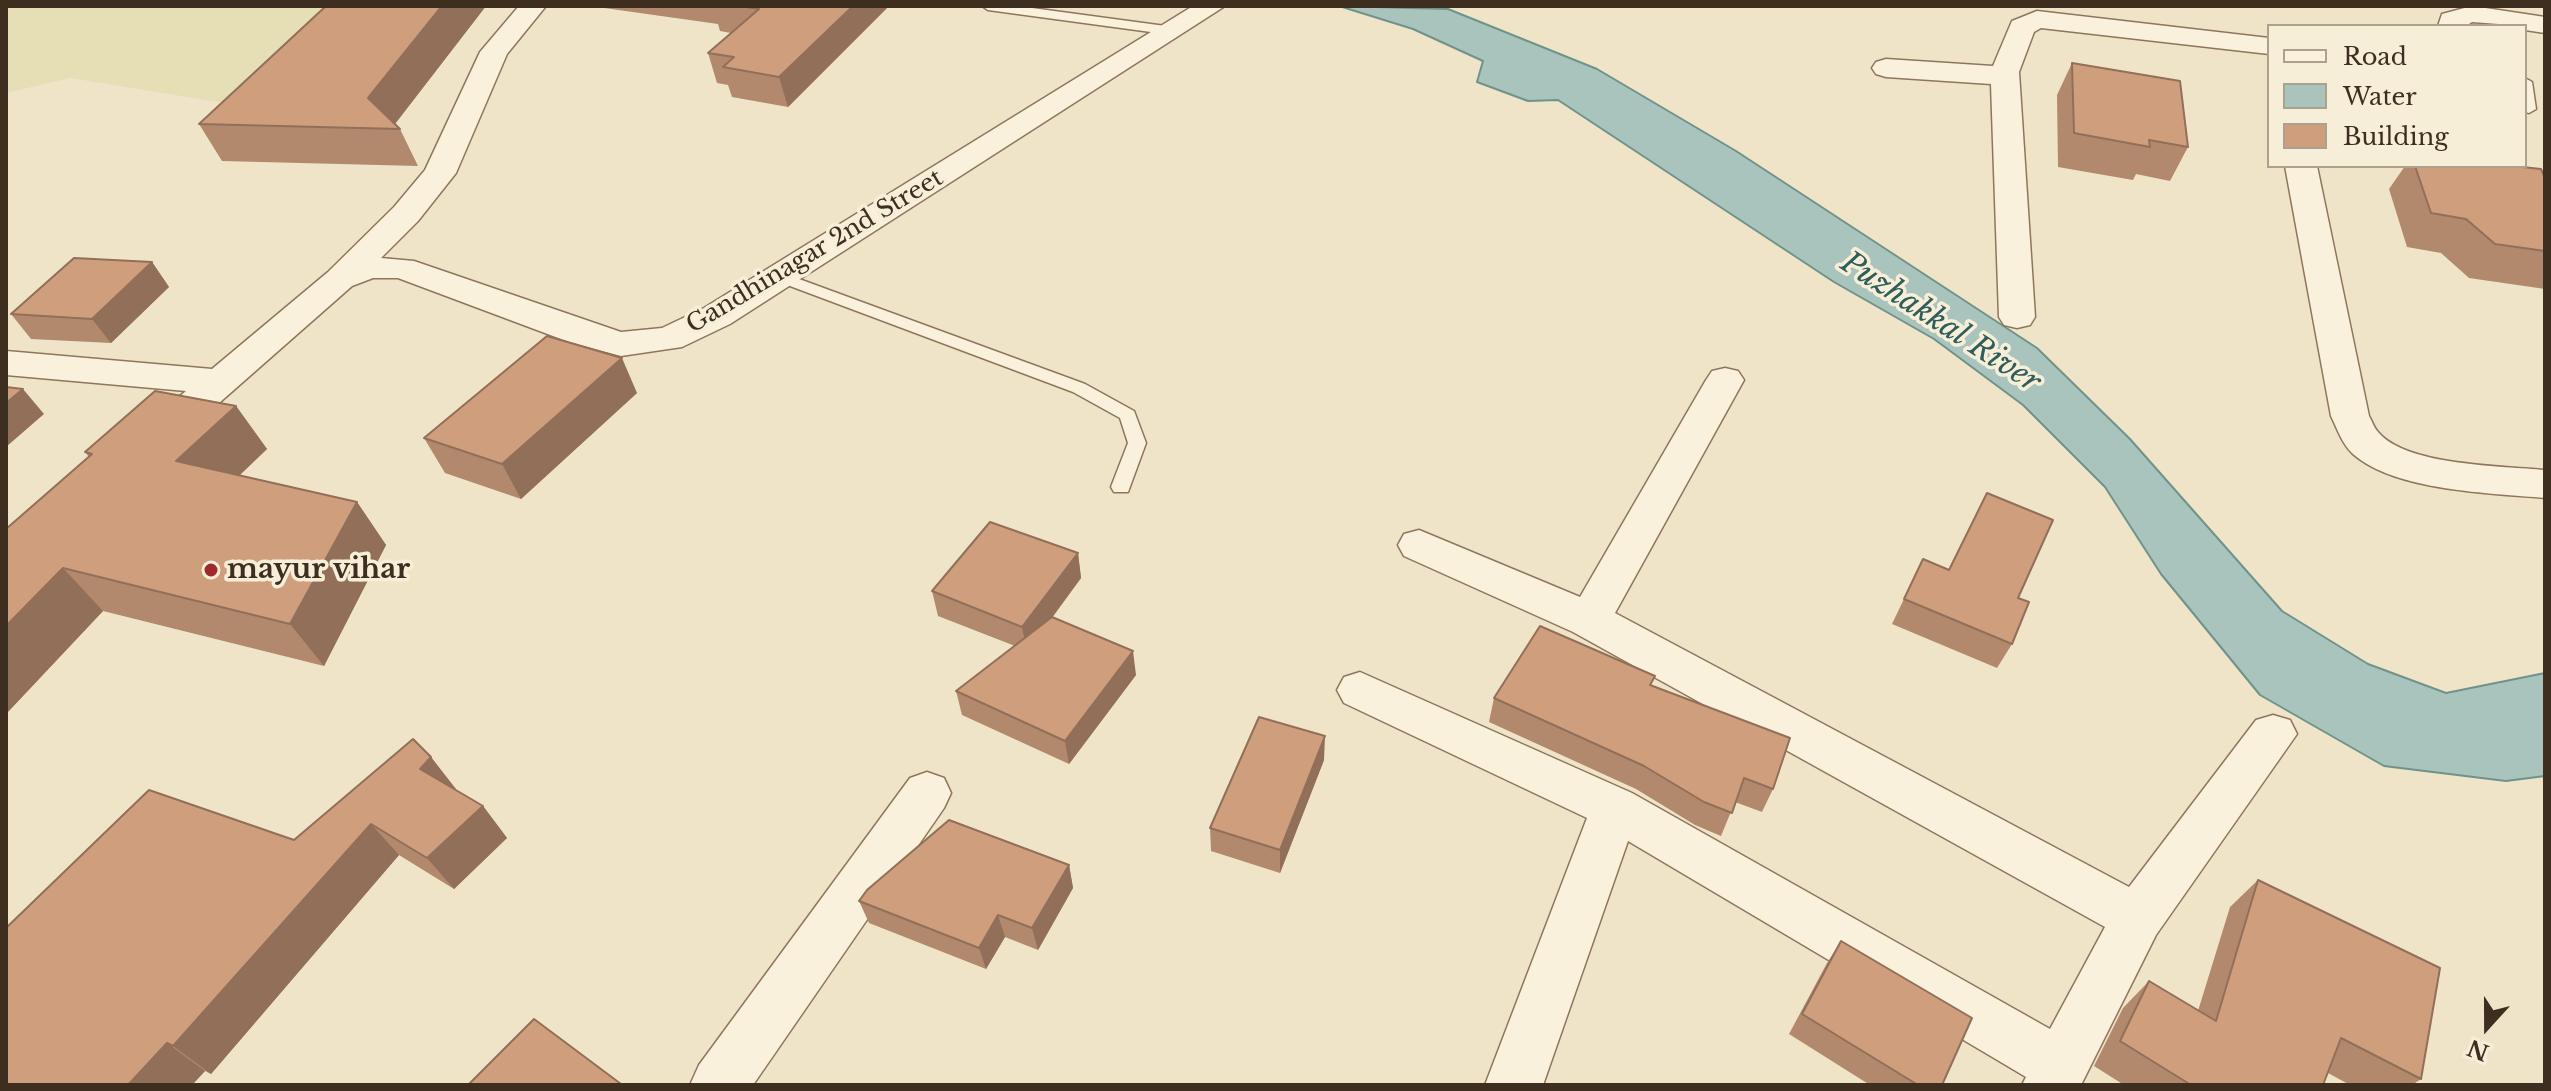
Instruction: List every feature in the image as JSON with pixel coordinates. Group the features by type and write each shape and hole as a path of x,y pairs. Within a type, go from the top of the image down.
{"street":[{"name":"Gandhinagar 2nd Street","path":"123,467 217,382 340,279 406,214 440,173 494,52 533,6"},
{"name":"Gandhinagar 2nd Street","path":"340,279 369,268 402,268 582,334 621,344 669,339 717,316 1212,6"},
{"path":"2452,24 2452,20 2471,14 2515,23 2545,25"},
{"path":"2017,317 2005,72 2022,27 2037,19 2267,46"},
{"path":"1886,68 1991,75 2005,72"},
{"path":"2301,168 2350,416 2365,443 2398,461 2435,471 2545,484"},
{"path":"6,363 217,382"},
{"path":"1589,620 1725,380"},
{"path":"1419,545 1589,620 2137,918"},
{"path":"1360,690 1615,808 2056,1076 2137,918 2273,734"},
{"path":"719,1085 927,793"},
{"path":"1514,1085 1615,808"}],"lane":[{"path":"988,6 1173,31"},
{"path":"2527,96 2529,109"},
{"path":"780,277 1079,388 1128,415 1137,443 1121,487"}],"shaded area":[{"path":"6,6 330,6 243,106 70,78 6,93"}],"water":[{"name":"Puzhakkal River","path":"1339,6 1448,9 1597,69 1736,151 2037,348 2130,439 2282,611 2368,664 2446,693 2545,673 2545,776 2506,781 2384,766 2260,695 2161,574 2105,487 2023,405 1934,339 1834,282 1558,100 1528,101 1477,82 1483,61 1413,29"}],"building":[{"path":"326,6 442,6 368,98 400,129 199,124"},
{"path":"740,6 853,6 779,77 723,67 734,57 708,53 759,9"},
{"path":"2072,63 2180,81 2188,147 2149,140 2150,147 2074,133"},
{"path":"2416,168 2541,169 2545,178 2545,251 2495,244 2466,219 2431,213"},
{"path":"74,258 152,262 92,319 11,314"},
{"path":"547,336 622,358 502,464 424,438"},
{"path":"6,387 23,389 6,403"},
{"path":"155,391 236,406 176,461 357,502 290,624 63,568 6,626 6,529 92,454 85,452"},
{"path":"1987,493 2053,520 2018,598 2029,602 2012,644 1904,599 1923,559 1949,570"},
{"path":"990,522 1078,553 1022,627 932,591"},
{"path":"1052,617 1133,651 1065,741 956,691"},
{"path":"1540,626 1655,676 1650,685 1790,738 1773,789 1744,778 1732,813 1704,802 1644,766 1494,698"},
{"path":"1259,717 1325,736 1280,850 1210,828"},
{"path":"413,739 431,757 420,769 483,806 427,858 371,824 173,1046 167,1043 128,1085 6,1085 6,928 149,790 294,840"},
{"path":"949,820 1069,865 1032,928 998,915 979,948 859,901 867,890"},
{"path":"2258,880 2440,968 2421,1079 2341,1038 2323,1085 2191,1085 2120,1041 2149,981 2216,1021"},
{"path":"1841,941 1972,1018 1942,1085 1918,1085 1802,1014"},
{"path":"534,1019 621,1084 468,1085"}],"place":[{"name":"mayur vihar","path":"211,570"}]}
